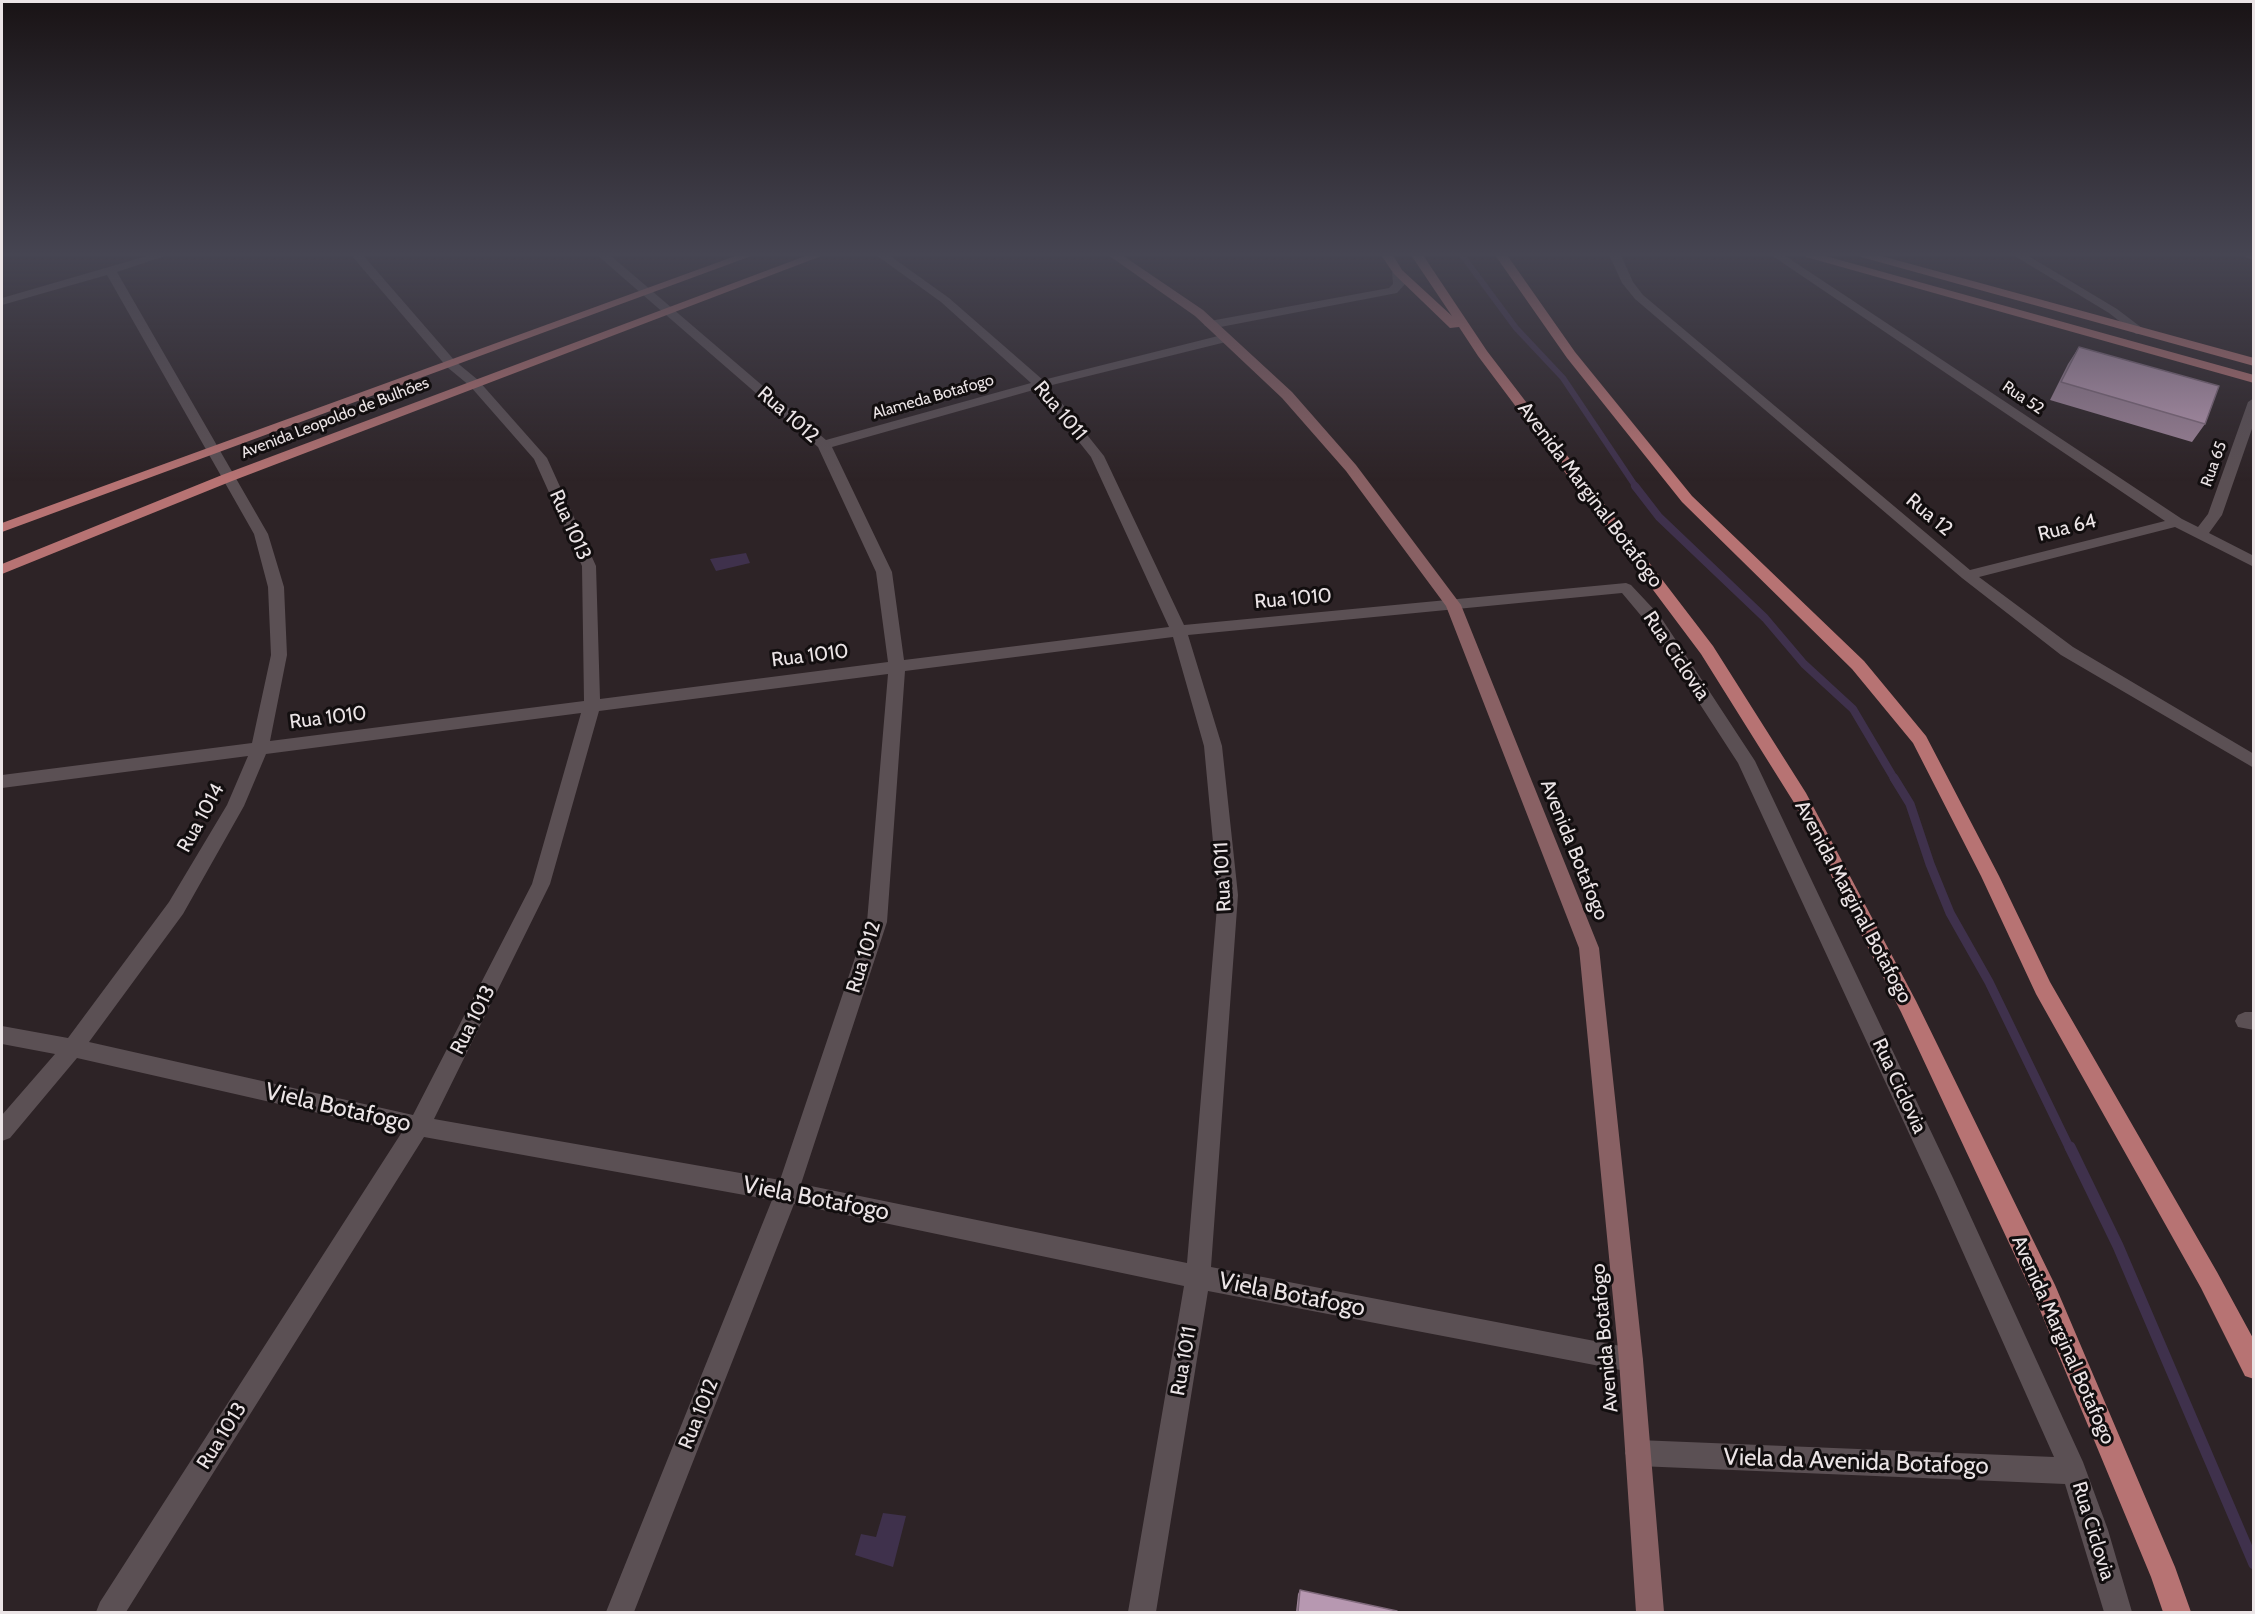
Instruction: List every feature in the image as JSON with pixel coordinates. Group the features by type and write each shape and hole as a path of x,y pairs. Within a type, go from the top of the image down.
{"main road":[{"name":"Avenida Leopoldo de Bulhões","path":"2,528 543,330"},
{"name":"Avenida Leopoldo de Bulhões","path":"2,569 226,478 615,330"},
{"path":"1458,330 1482,353"},
{"name":"Avenida Marginal Botafogo","path":"1467,330 1707,650 1800,798 1909,1007 2046,1294 2165,1577 2177,1612"},
{"path":"1554,330 1571,355 1687,498 1858,665 1920,740 1990,876 2043,988 2209,1280 2253,1367"},
{"path":"2079,330 2253,379"},
{"path":"2140,331 2253,362"}],"street":[{"name":"Rua 1014","path":"2,1131 73,1048 176,908 235,807 260,748 279,655 276,587 261,534 226,478 213,450 145,330"},
{"name":"Rua 1013","path":"110,1612 419,1126 541,884 592,705 589,566 540,458 474,383 451,364 422,330"},
{"name":"Rua 1012","path":"620,1612 787,1192 877,922 897,666 884,572 824,445 690,330"},
{"name":"Rua 1011","path":"979,330 1040,384 1097,456 1179,631 1213,746 1228,895 1198,1277 1142,1612"},
{"name":"Avenida Botafogo","path":"1217,330 1287,395 1351,468 1453,605 1589,948 1631,1360 1650,1612"},
{"name":"Rua 12","path":"1678,330 1967,575 2067,651 2253,762"},
{"name":"Rua 52","path":"1890,330 2177,522 2253,562"},
{"name":"Alameda Botafogo","path":"824,445 1040,384 1226,338"},
{"name":"Rua 65","path":"2200,534 2215,514 2253,402"},
{"name":"Rua 64","path":"1967,575 2177,522"},
{"name":"Rua 1010","path":"2,781 1179,631 1626,588"},
{"name":"Rua Ciclovia","path":"1626,588 1654,620 1746,762 1945,1186 2074,1471 2118,1612"},
{"name":"Viela Botafogo","path":"2,1035 73,1048 419,1126 787,1192 1198,1277 1631,1360"},
{"name":"Viela da Avenida Botafogo","path":"1638,1453 2074,1471"}],"shaded area":[{"path":"746,553 750,563 716,571 710,559"},
{"path":"883,1513 906,1516 893,1567 855,1555 861,1534 876,1537"}],"building":[{"path":"2079,347 2219,386 2205,424 2061,382"},
{"path":"1300,1590 1397,1611 1397,1612 1298,1612"}],"waterway":[{"path":"1518,330 1563,378 1636,487"},
{"path":"1635,486 1659,517 1765,618 1804,664 1853,709 1895,780"},
{"path":"1894,778 1910,804 1930,864 1950,913 1989,982 2070,1149"},
{"path":"2070,1147 2118,1246 2254,1564"}]}
